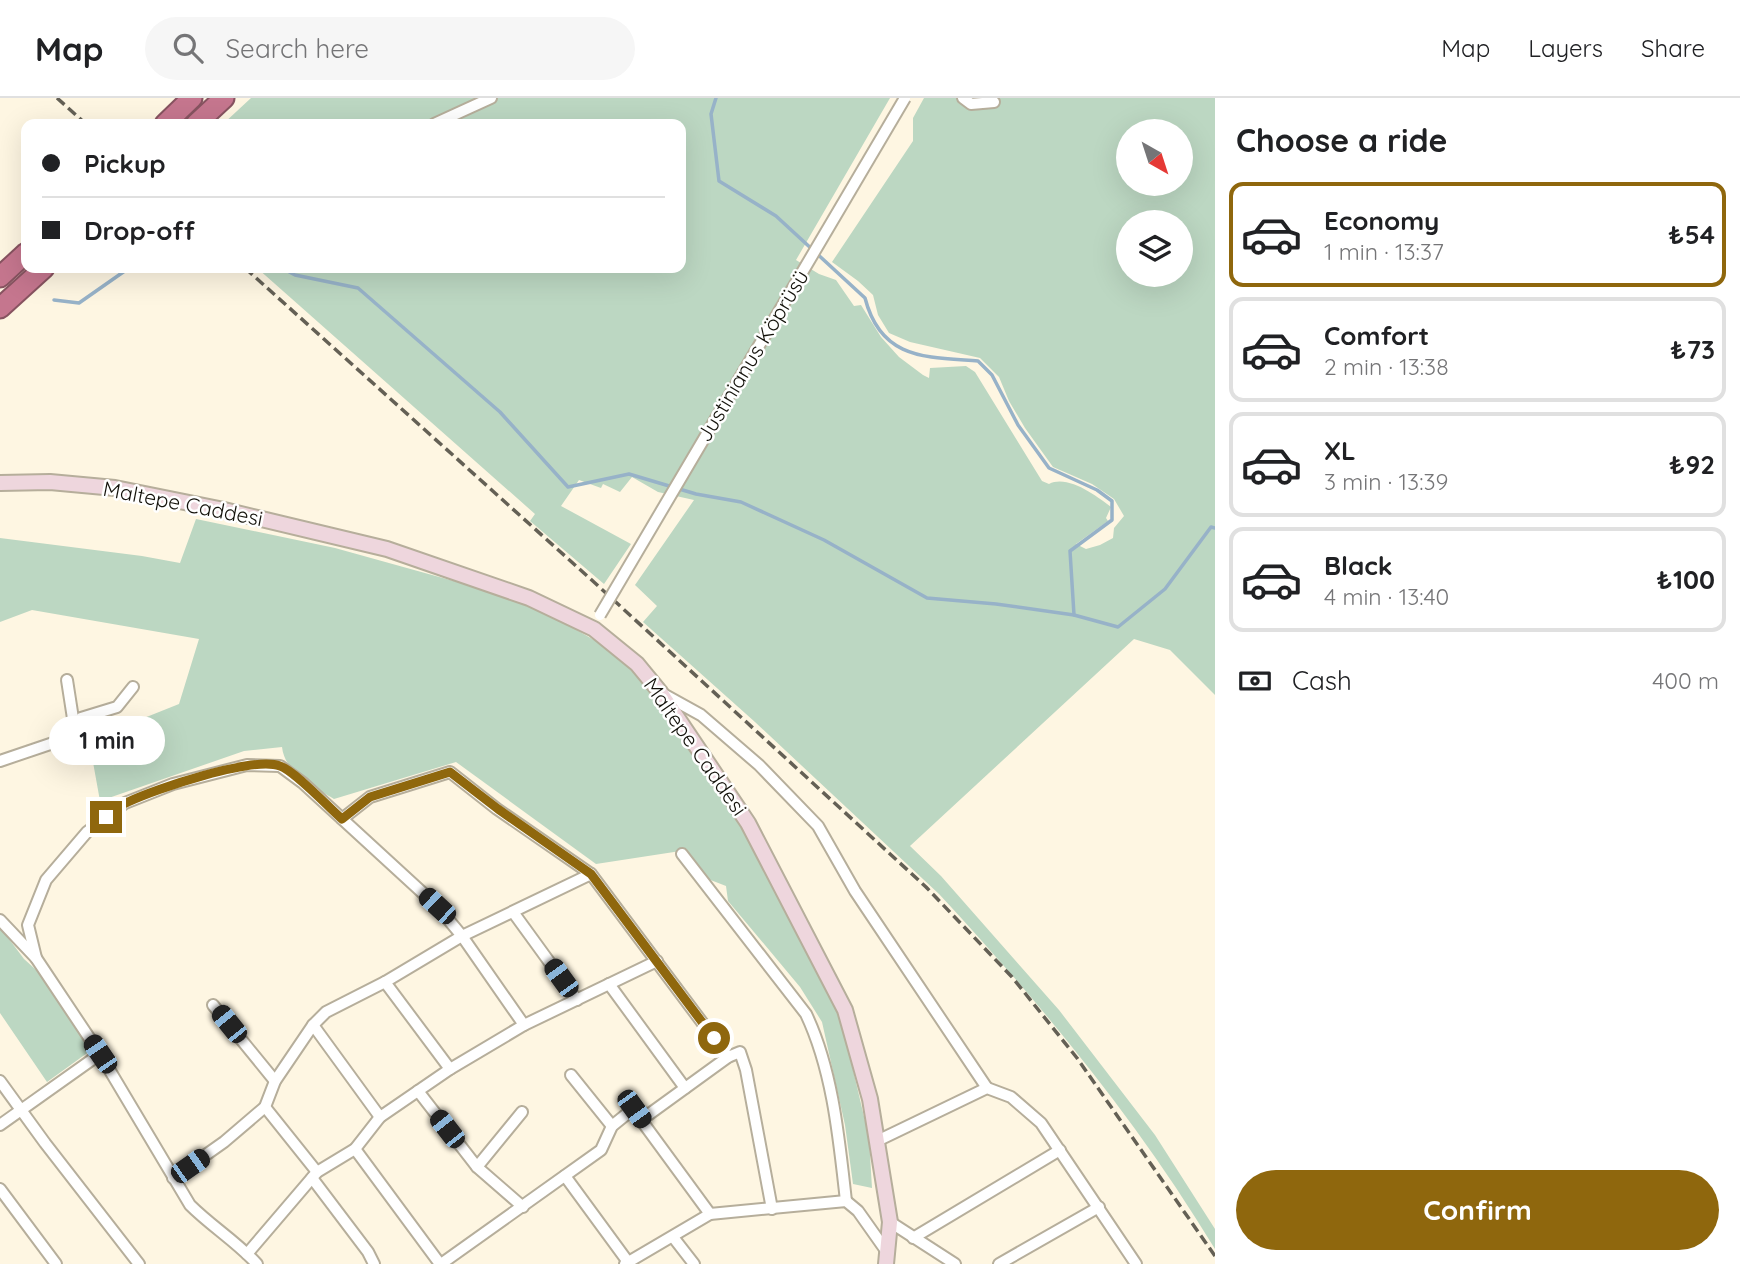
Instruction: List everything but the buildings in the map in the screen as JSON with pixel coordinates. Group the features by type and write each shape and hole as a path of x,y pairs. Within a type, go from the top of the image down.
{"highway":[{"path":"169,119 192,98"},
{"path":"201,119 224,98"},
{"path":"0,276 21,257"},
{"path":"0,308 38,273"}],"street":[{"path":"445,119 491,98"},
{"name":"Justinianus Köprüsü","path":"597,622 905,98"},
{"path":"964,98 971,104 993,103"},
{"name":"Maltepe Caddesi","path":"0,483 50,482 115,488 225,510 387,549 460,572 597,622 660,692 748,824 845,1010 870,1099 877,1141 890,1222 886,1258"},
{"path":"66,680 74,725"},
{"path":"0,761 62,740 82,718 117,707 133,687"},
{"path":"660,692 701,715 759,765 818,826 855,891 987,1088 1011,1097 1041,1123 1136,1264"},
{"path":"36,958 27,925 46,880 87,832 125,803 173,784 247,765 279,766 303,783 437,906 462,936 524,1025"},
{"path":"342,819 370,797 450,772 591,874 728,1057"},
{"path":"682,855 806,1014 819,1041 839,1138 846,1200 858,1211 886,1258"},
{"path":"173,1178 224,1142 265,1107 275,1081 313,1026 326,1012 384,982 462,936 591,874"},
{"path":"513,912 577,1000"},
{"path":"0,920 36,958 100,1054 190,1205 257,1264"},
{"path":"247,1254 315,1175 355,1149 380,1117 450,1069 524,1025 657,961"},
{"path":"384,982 450,1069"},
{"path":"609,984 685,1088"},
{"path":"214,1005 275,1081"},
{"path":"313,1026 380,1117"},
{"path":"634,1109 648,1115 728,1057 740,1052 746,1070 772,1209"},
{"path":"0,1125 100,1054"},
{"path":"571,1075 612,1126"},
{"path":"0,1081 139,1264"},
{"path":"877,1141 987,1088"},
{"path":"418,1091 477,1167 523,1207"},
{"path":"265,1107 315,1175 374,1264"},
{"path":"355,1149 440,1264 601,1150 612,1126 634,1109"},
{"path":"634,1109 710,1214"},
{"path":"477,1167 522,1112"},
{"path":"914,1238 1060,1150"},
{"path":"565,1176 626,1263 710,1214 846,1200"},
{"path":"0,1189 56,1264"},
{"path":"999,1264 1099,1207"},
{"path":"890,1222 955,1264"},
{"path":"673,1237 694,1264"}],"green space":[{"path":"251,98 890,98 796,260 819,274 836,280 854,306 861,305 881,337 899,357 923,375 929,378 930,368 966,366 975,372 1042,481 1049,484 1074,484 1111,507 1106,518 1108,521 1076,544 1086,549 1113,538 1114,528 1124,516 1114,499 1092,484 1053,467 1025,428 999,377 980,358 910,342 889,333 878,315 873,295 832,262 913,141 913,118 924,98 1215,98 1215,695 1170,650 1134,639 910,846 941,876 1059,1010 1155,1135 1215,1229 1215,1249 1153,1154 1086,1064 939,894 755,722 643,622 657,606 635,585 694,500 658,492 632,477 620,492 603,484 601,488 579,480 561,506 631,544 604,584 530,521 535,514 263,273 686,273 686,119 228,119"},
{"path":"196,519 335,548 504,595 533,605 615,652 656,694 736,813 840,1014 869,1138 872,1188 853,1184 845,1125 822,1022 800,987 728,901 726,886 708,879 687,850 596,864 456,762 334,799 294,771 284,756 282,747 244,751 100,801 89,740 179,704 199,639 32,610 0,622 0,538 180,563"},
{"path":"0,927 24,959 44,977 90,1051 47,1082 0,1013"}],"waterway":[{"path":"716,98 711,114 719,181 776,216 865,298 872,318 894,344 924,356 978,361 992,375 1018,425 1049,468 1097,490 1112,501 1112,520 1070,551 1074,615"},
{"path":"54,300 79,303 122,273"},
{"path":"291,273 358,288 500,412 568,487 629,474 696,494 741,502 824,540 927,598 1074,615 1118,627 1165,589 1211,527 1215,528"}],"railway":[{"path":"57,98 80,119"},
{"path":"251,273 595,583 926,887 1012,977 1077,1058 1215,1256"}],"route":[{"path":"106,817 125,803 173,784 247,765 279,766 303,783 342,819 370,797 450,772 591,874 714,1038"}]}
